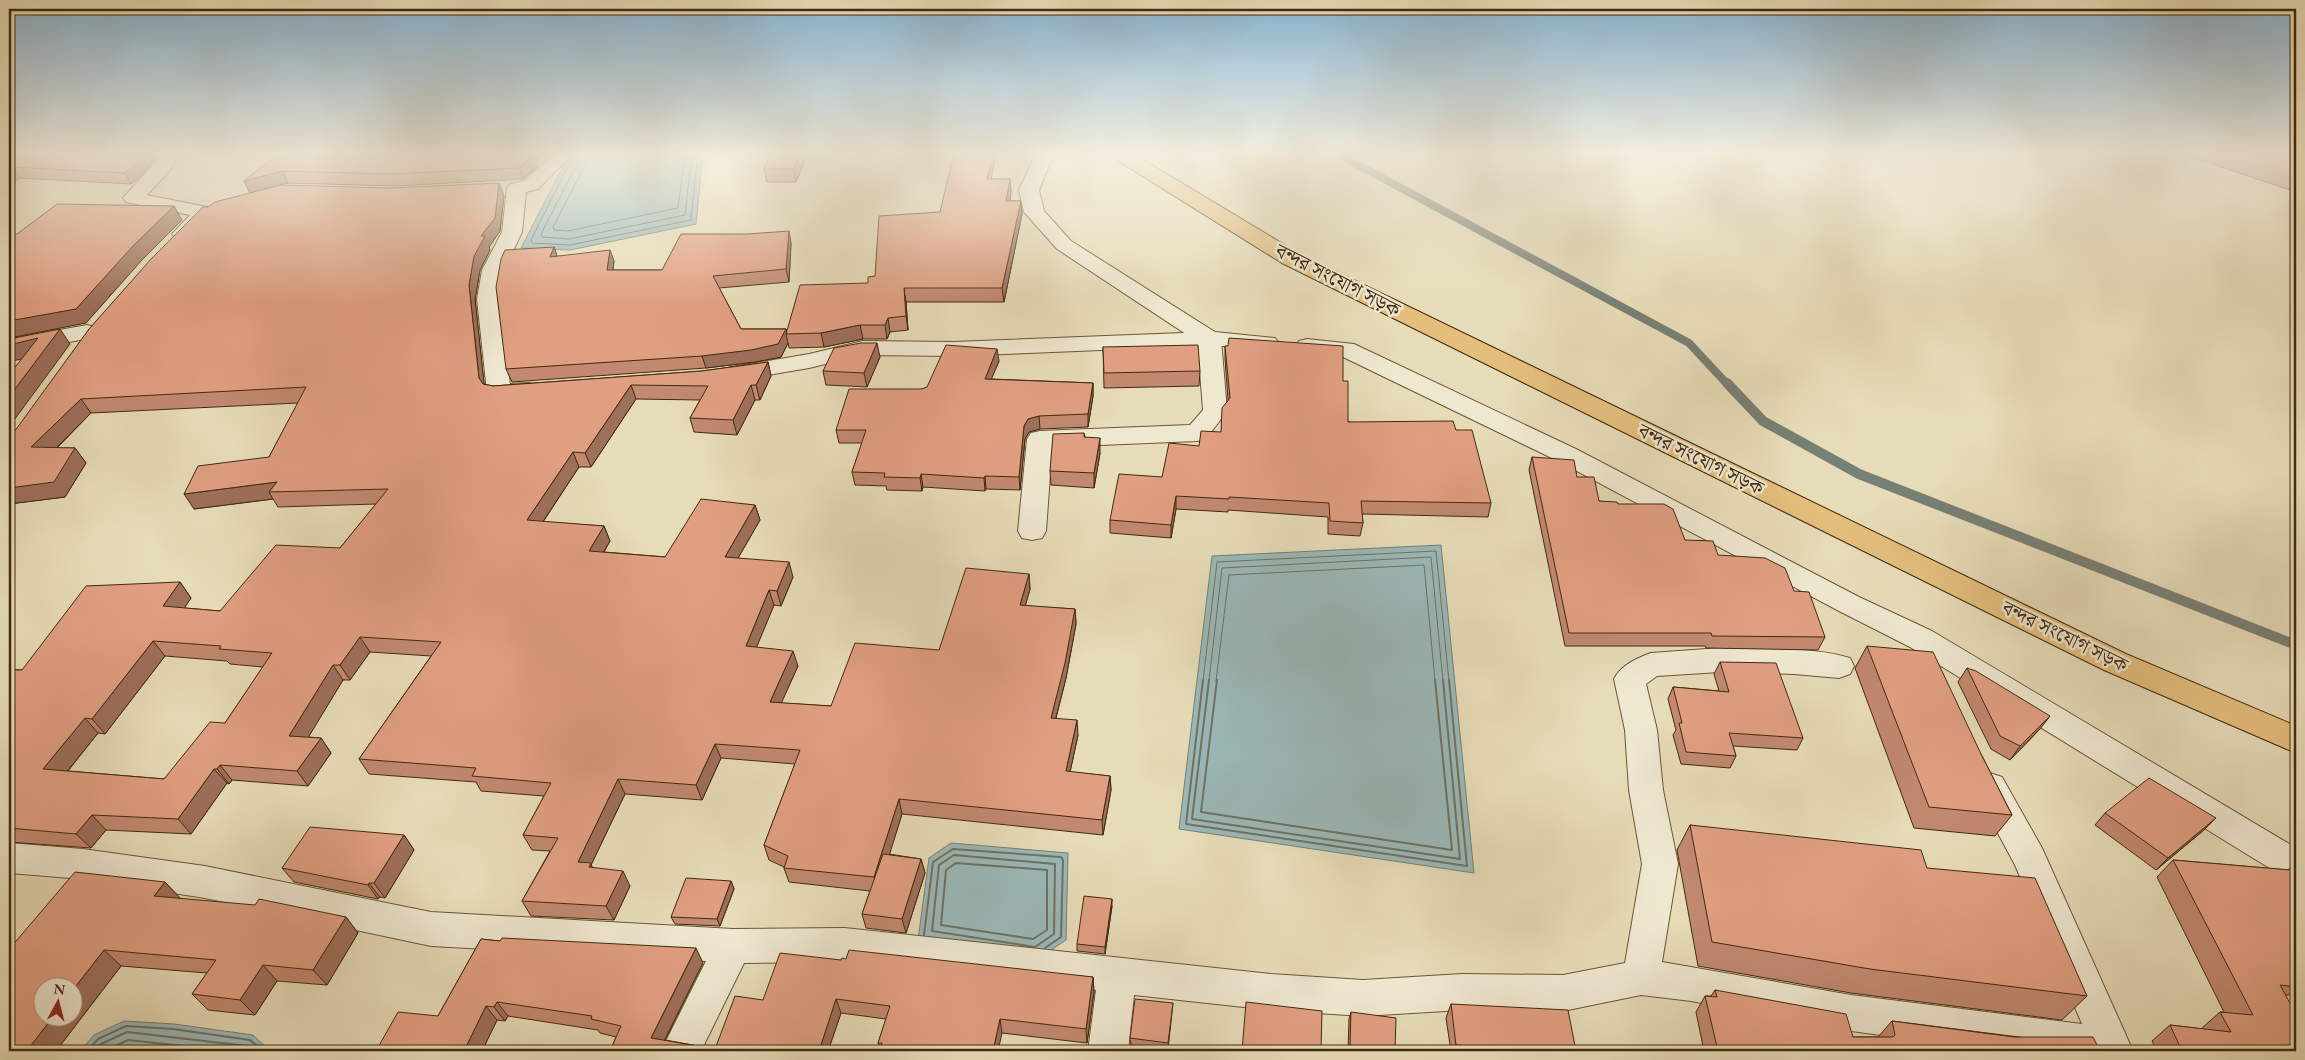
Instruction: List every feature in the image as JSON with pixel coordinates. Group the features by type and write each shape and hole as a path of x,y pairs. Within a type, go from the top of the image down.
{"highway":[{"name":"বন্দর সংযোগ সড়ক","path":"1200,202 1299,262 2115,662 2296,740"}],"street":[{"path":"166,202 214,209 170,246"},
{"path":"509,202 512,232 493,270 488,299 499,392 548,388"},
{"path":"1032,202 1034,212 1064,245 1209,339"},
{"path":"9,346 95,329 72,360"},
{"path":"1032,531 1040,439 1197,433 1215,412 1209,339"},
{"path":"706,377 755,371 863,348 954,349 1209,339 1346,348 1567,455 1849,604 1921,639 2296,866"},
{"path":"1921,639 1943,689"},
{"path":"1641,977 1660,864 1646,790 1641,730 1628,679 1650,665 1720,660 1794,662 1839,666"},
{"path":"9,858 83,864 204,882 431,929 733,946 845,945 1271,992 1363,998 1462,992 1562,993 1641,977 1691,982 1851,1013 2111,1047 2030,858 1976,758"},
{"path":"681,1051 733,946"},
{"path":"1108,1051 1117,974"},
{"path":"1851,1013 1860,1051"}],"water":[{"path":"545,202 698,202 696,224 570,250 521,248"},
{"path":"1441,545 1474,873 1179,829 1212,556"},
{"path":"951,843 1068,853 1066,940 1039,958 918,940 929,858"},
{"path":"124,1021 174,1024 253,1035 270,1051 80,1051 94,1035"}],"building":[{"path":"214,202 497,202 495,218 481,236 485,236 474,256 469,285 479,378 483,384 493,386 702,371 768,362 756,385 751,385 733,420 690,418 708,386 631,385 585,453 573,452 527,520 604,526 589,551 665,557 701,499 755,505 725,557 789,562 777,591 769,590 746,646 793,651 770,702 831,706 855,643 939,650 966,568 1029,574 1020,605 1075,609 1065,663 1051,718 1077,720 1066,771 1110,776 1102,820 899,799 874,877 784,868 788,856 764,845 800,750 715,744 696,785 618,779 578,862 591,863 589,867 623,871 606,906 522,901 558,838 523,835 551,783 472,776 476,768 359,759 441,642 360,637 340,665 333,665 289,736 321,738 297,771 220,765 217,769 214,769 178,819 92,815 76,834 9,828 9,670 22,670 86,586 180,582 163,606 220,611 276,545 340,548 388,489 269,492 277,482 184,494 198,466 269,457 306,387 81,399 31,447 75,448 54,482 9,488 9,439 89,329 152,258 203,207 208,207","holes":["153,641 221,646 219,649 272,653 225,723 210,722 164,779 43,769 85,718 92,719"]},
{"path":"942,202 1021,202 1002,288 904,288 906,316 888,318 885,325 860,325 821,333 786,334 800,285 868,283 868,277 875,276 879,216 940,212"},
{"path":"57,204 174,206 133,246 76,309 9,321 9,233 17,234"},
{"path":"789,231 786,269 713,276 741,329 786,329 778,344 751,350 702,356 506,369 496,287 501,259 505,250 554,247 550,257 610,250 607,270 662,270 681,234 748,234"},
{"path":"60,329 9,397 9,375 38,338 9,345 9,339"},
{"path":"1229,338 1343,346 1343,381 1348,381 1348,422 1453,421 1456,430 1472,430 1491,503 1361,501 1363,523 1330,521 1329,503 1176,496 1171,525 1110,520 1119,474 1162,477 1169,443 1199,446 1201,431 1221,432 1222,408 1230,398 1225,346 1228,346"},
{"path":"861,343 877,343 864,373 823,371 834,348"},
{"path":"946,345 997,349 985,379 1093,383 1088,414 1039,416 1028,419 1024,426 1019,477 985,476 984,478 921,474 920,478 884,477 885,473 852,472 866,430 836,430 849,389 922,389 927,387"},
{"path":"1198,345 1200,371 1104,373 1103,347"},
{"path":"1084,433 1084,437 1100,438 1094,473 1050,471 1053,434"},
{"path":"1532,457 1574,460 1577,477 1594,477 1599,501 1617,502 1618,504 1664,504 1673,509 1685,540 1713,541 1718,555 1765,558 1785,568 1794,591 1809,592 1825,637 1712,636 1711,633 1569,633"},
{"path":"1867,646 1933,652 2012,815 1929,807"},
{"path":"1720,662 1776,663 1803,738 1729,733 1736,756 1686,752 1679,723 1682,723 1673,687 1729,692"},
{"path":"1967,668 1976,671 2050,716 2020,746 2000,736"},
{"path":"2149,778 2216,818 2168,858 2105,813"},
{"path":"1690,825 1921,850 1927,868 2035,878 2087,996 1870,969 1712,942"},
{"path":"310,827 404,835 374,883 369,883 368,885 282,868"},
{"path":"883,854 921,859 902,919 862,914"},
{"path":"2173,860 2291,870 2296,863 2296,977 2291,977 2296,987 2280,985 2296,1014 2296,1051 2182,1051 2170,1025 2231,1032 2220,1012 2253,1015"},
{"path":"75,872 165,882 154,896 255,905 259,899 346,917 313,970 263,965 240,1000 192,994 216,960 104,950 82,978 32,978 32,1028 44,1028 29,1048 17,1046 13,1051 9,1051 9,947 11,947"},
{"path":"686,878 731,881 717,919 671,917"},
{"path":"1084,896 1112,899 1105,947 1077,944"},
{"path":"502,938 696,948 651,1038 715,1049 735,996 763,1000 780,953 841,960 842,958 846,959 849,950 1093,977 1086,1029 1000,1019 993,1051 880,1051 882,1043 878,1043 890,1006 836,999 819,1051 610,1051 621,1026 591,1019 592,1016 497,1002 494,1007 486,1006 464,1051 376,1051 398,1012 438,1016 481,939 500,941"},
{"path":"1715,990 1846,1014 1853,1037 1893,1037 1895,1035 1892,1021 2014,1037 2093,1037 2098,1047 2130,1051 1718,1051 1705,996 1717,997"},
{"path":"1135,999 1173,1003 1168,1043 1130,1038"},
{"path":"1246,1002 1322,1011 1321,1051 1242,1051"},
{"path":"1451,1004 1568,1010 1576,1051 1456,1045"},
{"path":"1351,1012 1396,1018 1395,1051 1350,1045"}],"waterway":[{"path":"1428,202 1689,343 1728,385"},
{"path":"1727,383 1763,421 1859,474 2296,645"}]}
